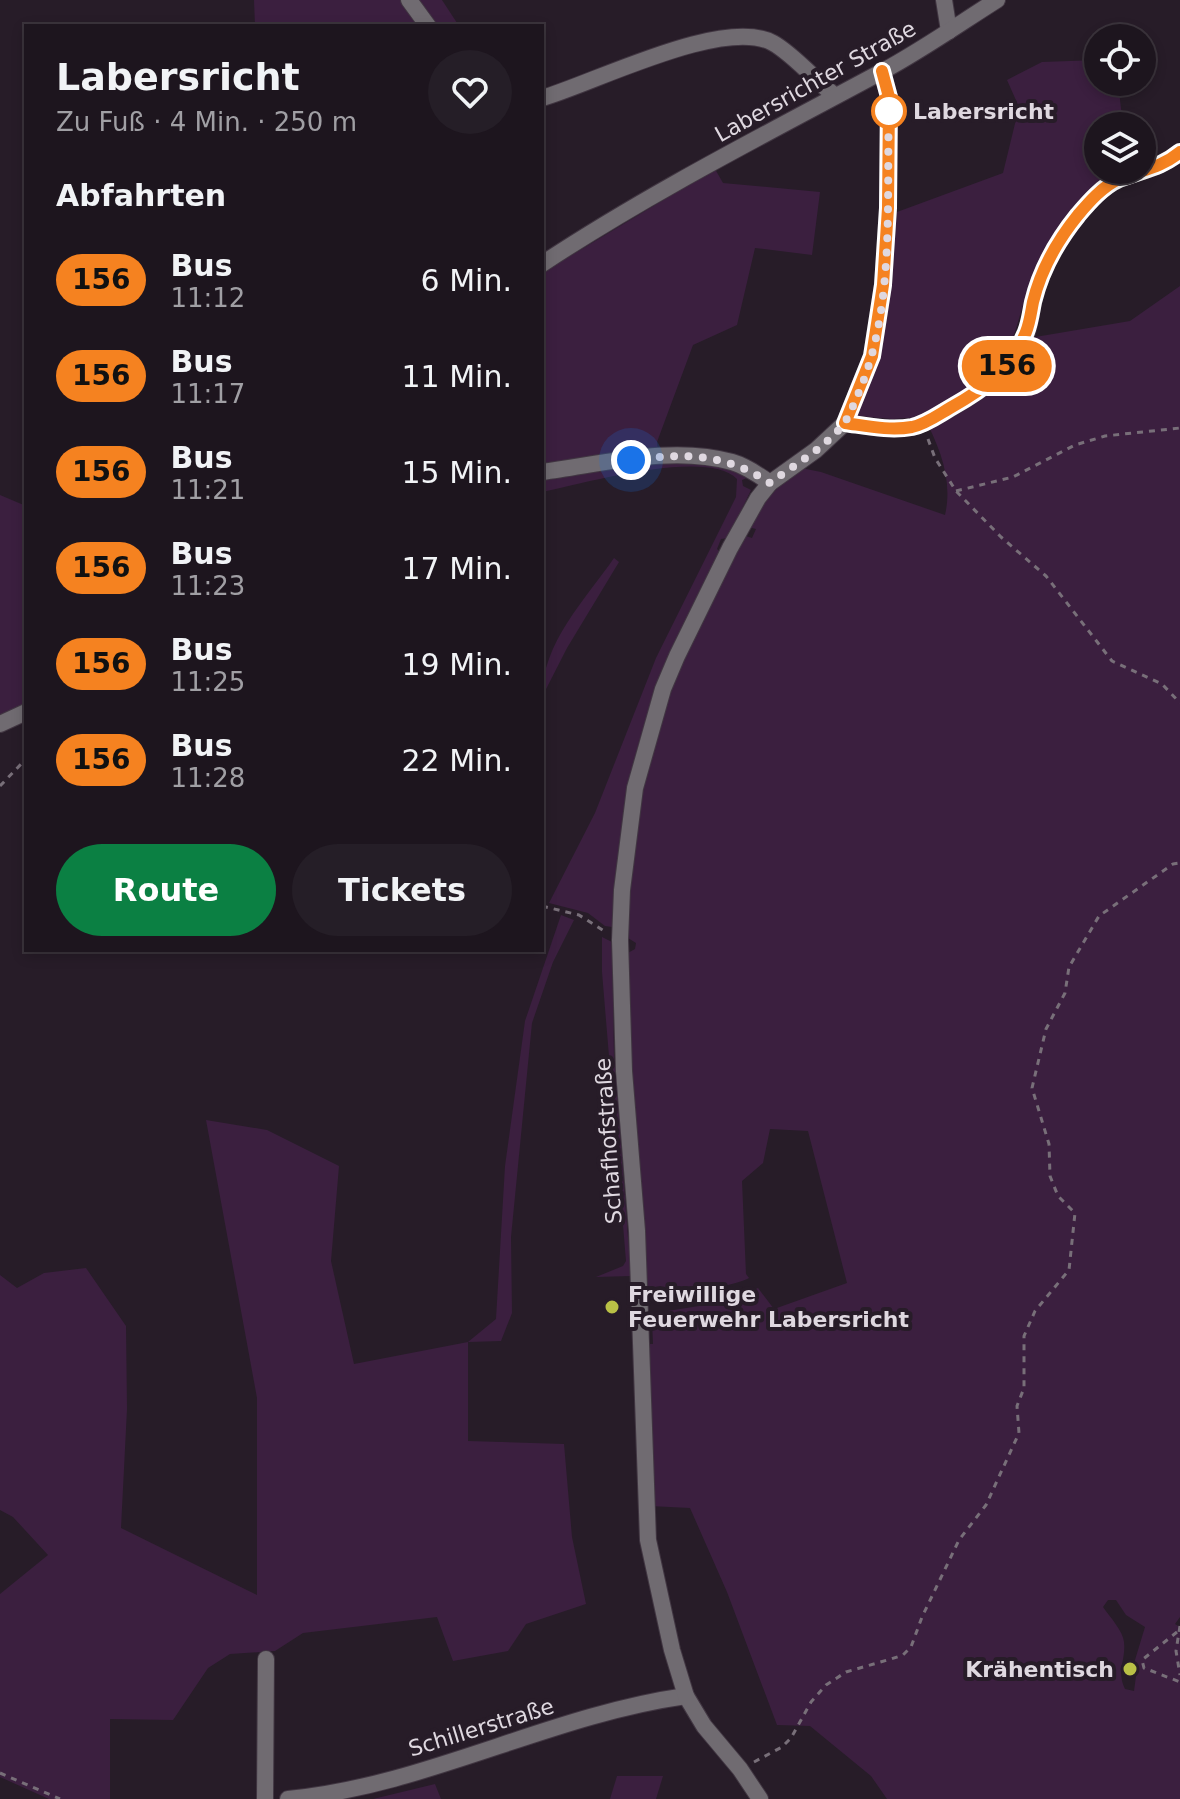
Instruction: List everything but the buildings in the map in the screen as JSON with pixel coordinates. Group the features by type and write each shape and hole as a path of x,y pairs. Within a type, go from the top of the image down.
{"street":[{"path":"409,0 427,24"},
{"name":"Labersrichter Straße","path":"944,0 949,31"},
{"name":"Labersrichter Straße","path":"544,263 588,233 882,71 997,0"},
{"path":"544,97 628,64 738,35 774,43 834,95"},
{"path":"544,472 661,456 702,456 734,463 770,483 816,450 845,423 872,356 883,285 888,208 889,97 882,71"},
{"path":"845,423 894,429 922,424 984,389 1004,371 1028,330 1034,300 1057,242 1080,213 1106,186 1155,169 1180,152"},
{"name":"Schafhofstraße","path":"760,1799 704,1726 686,1696 672,1650 646,1522 637,1231 624,1071 620,940 622,890 635,788 663,689 730,548 770,483"},
{"path":"0,724 24,713"},
{"path":"265,1799 266,1659"},
{"name":"Schillerstraße","path":"288,1799 381,1781 607,1711 686,1696"}],"path":[{"path":"922,424 935,458 956,491 1001,537 1046,576 1112,661 1162,684 1180,703"},
{"path":"956,491 1013,477 1075,445 1105,436 1180,428"},
{"path":"0,786 23,762 24,756"},
{"path":"740,1769 782,1747 826,1685 846,1672 903,1655 911,1647 959,1540 986,1505 1019,1433 1017,1406 1024,1388 1024,1336 1035,1311 1069,1270 1075,1213 1058,1196 1050,1176 1049,1144 1032,1088 1046,1029 1065,993 1069,967 1099,916 1173,864 1180,863"},
{"path":"544,906 579,915 620,940"},
{"path":"1180,1626 1176,1661 1180,1675"},
{"path":"1177,1632 1142,1660 1142,1664 1144,1668 1180,1682"},
{"path":"0,1773 60,1799"}],"shaded area":[{"path":"254,0 442,0 458,24 255,24"},
{"path":"1084,60 1084,96 1120,96 1121,112 1084,112 1084,184 1112,184 1065,221 1048,243 1032,278 1012,341 1130,321 1180,286 1180,1617 1175,1624 1180,1627 1180,1799 887,1799 871,1776 810,1726 777,1725 727,1592 690,1508 650,1506 647,1344 653,1344 652,1321 655,1313 718,1303 758,1288 774,1309 847,1283 808,1131 770,1129 763,1163 742,1181 746,1274 749,1278 702,1290 662,1292 652,1289 646,1281 626,954 635,949 636,943 628,938 632,869 641,800 655,733 685,650 743,535 752,538 756,529 748,527 759,510 801,468 821,472 945,515 947,489 944,464 924,417 892,419 856,416 882,347 897,212 1003,173 1019,107 1007,80 1042,62","holes":["1108,1600 1116,1600 1126,1615 1145,1627 1135,1660 1134,1691 1125,1689 1122,1682 1123,1638 1103,1607"]},
{"path":"715,169 723,183 820,192 812,255 755,248 737,325 693,345 657,442 658,451 544,467 544,272"},
{"path":"707,462 743,472 747,478 742,480 743,486 751,490 728,538 721,539 717,549 720,552 689,613 650,706 625,805 612,927 605,926 588,913 549,903 595,813 656,658 736,497 737,479 722,470 673,467 544,492 544,479 646,463"},
{"path":"0,495 24,505 24,705 0,715"},
{"path":"614,558 619,562 567,648 544,693 549,658 578,606"},
{"path":"561,915 574,920 553,962 532,1023 511,1237 512,1313 501,1341 468,1342 496,1319 505,1166 525,1021"},
{"path":"602,937 612,942 614,1057 631,1276 596,1277 623,1266 626,1261 602,972"},
{"path":"206,1120 267,1130 339,1166 331,1261 354,1364 468,1342 468,1441 564,1444 572,1537 586,1604 526,1624 508,1651 453,1661 437,1617 303,1633 275,1651 230,1654 208,1668 173,1720 110,1719 110,1799 49,1799 0,1777 0,1594 48,1555 13,1517 0,1510 0,1275 17,1288 44,1273 86,1268 126,1326 127,1409 121,1528 257,1595 257,1398"},
{"path":"617,1776 663,1776 656,1799 610,1799"},
{"path":"435,1784 441,1799 373,1799"}],"bus line":[{"name":"156","path":"882,71 889,97 888,208 883,285 872,356 845,423 910,428 984,389 1004,371 1016,353 1028,330 1046,265 1057,242 1080,213 1106,186 1155,169 1180,152"}],"place":[{"name":"Labersricht","path":"889,111"},
{"name":"Freiwillige Feuerwehr Labersricht","path":"612,1307"},
{"name":"Krähentisch","path":"1130,1669"}],"route":[{"path":"631,460 702,456 734,463 770,483 816,450 845,423 867,372 877,333 886,245 889,111"}]}
